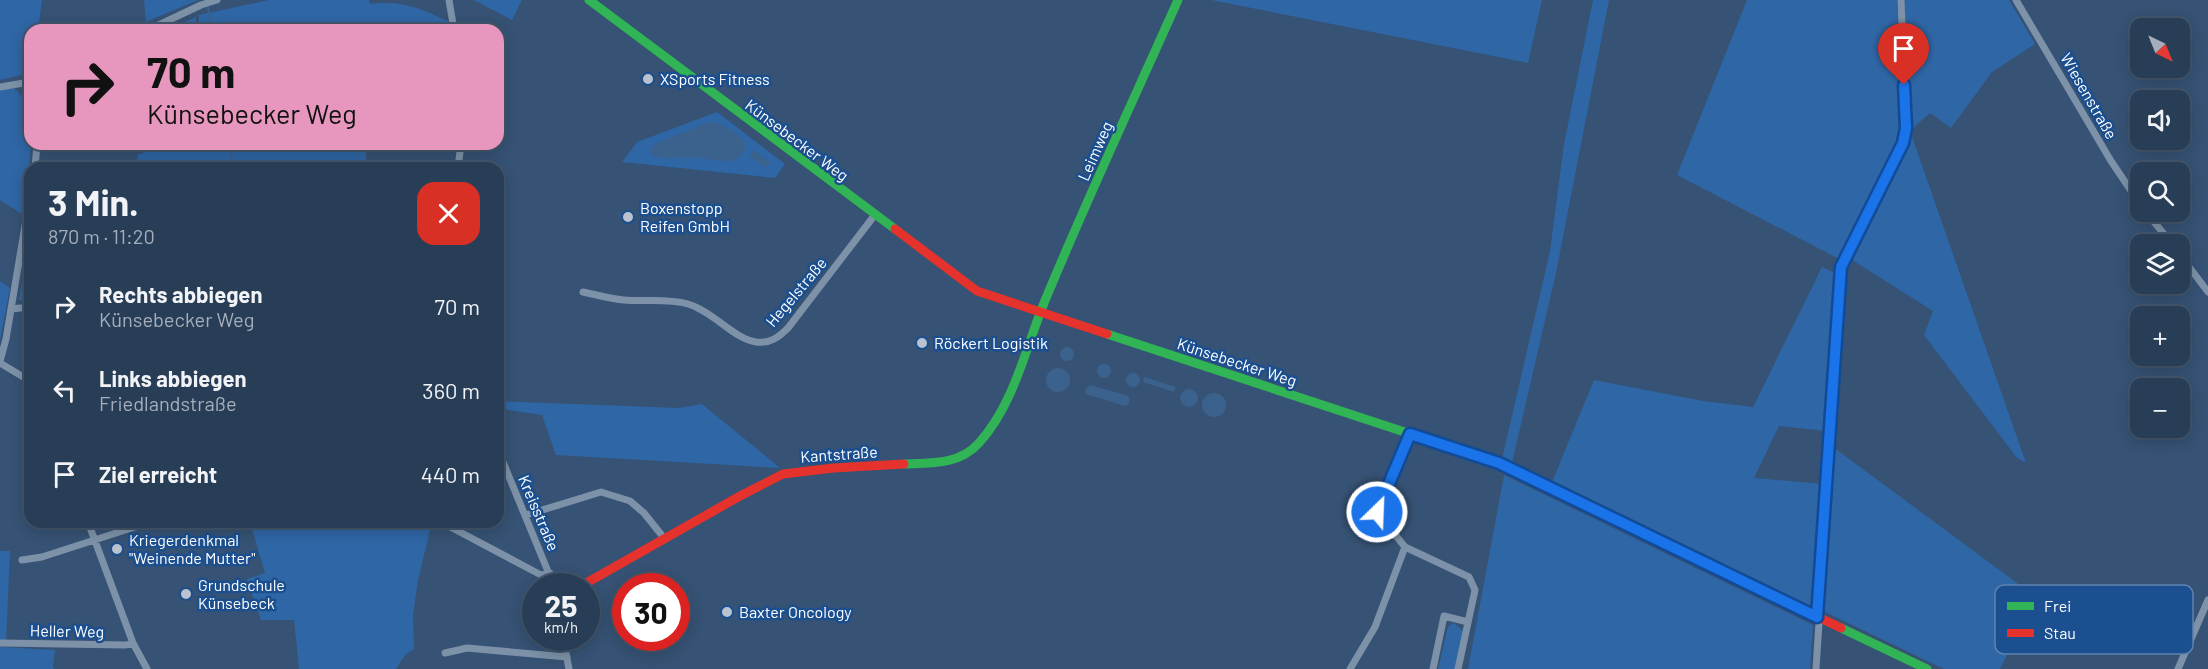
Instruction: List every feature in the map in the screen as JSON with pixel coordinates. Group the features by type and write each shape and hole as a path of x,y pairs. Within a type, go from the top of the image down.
{"street":[{"path":"161,24 216,0"},
{"path":"449,0 453,24"},
{"name":"Künsebecker Weg","path":"589,0 874,216 977,291 1499,463 1926,669"},
{"name":"Leimweg","path":"1040,313 1178,0"},
{"path":"1816,669 1819,623 1817,617 1841,267 1903,143 1906,128 1901,0"},
{"name":"Wiesenstraße","path":"2016,0 2130,189"},
{"path":"0,87 24,83"},
{"name":"Hegelstraße","path":"583,292 623,300 685,303 707,312 741,338 759,343 769,341 778,338 788,328 874,216"},
{"path":"2154,222 2164,234"},
{"path":"24,232 0,362 24,377"},
{"path":"2190,268 2208,292"},
{"path":"11,309 24,308"},
{"name":"Kantstraße","path":"600,575 783,474 834,468 946,462 960,459 969,453 992,425 1015,380 1040,313"},
{"path":"1410,434 1377,512 1405,547 1470,577 1475,590 1458,669"},
{"name":"Kreisstraße","path":"504,464 550,573"},
{"path":"526,515 601,492 630,501 644,513 664,538"},
{"path":"90,528 133,643 147,669"},
{"path":"22,560 42,557 131,528"},
{"path":"452,528 537,573"},
{"path":"1350,669 1376,627 1405,547"},
{"path":"2193,634 2208,600"},
{"path":"1433,669 1444,616 1468,622"},
{"name":"Heller Weg","path":"0,644 126,645 133,643"},
{"path":"445,653 467,648 567,657"},
{"path":"566,651 568,669"},
{"path":"2178,669 2185,654"}],"shaded area":[{"path":"0,0 42,0 39,24 24,24 24,74 0,80"},
{"path":"144,0 198,0 146,22"},
{"path":"269,0 369,0 370,4 402,4 419,9 448,21 448,24 198,24 199,15"},
{"path":"474,0 522,0 512,20"},
{"path":"1211,0 1542,0 1528,63"},
{"path":"1593,0 1609,0 1556,273 1512,463 1502,459 1550,251 1564,144"},
{"path":"1747,0 1897,0 1901,138 1841,260 1677,175"},
{"path":"1904,0 2009,0 2035,44 1992,72 1951,128 1930,113 1910,131 2026,463 2017,458 1924,335 1933,311 1849,258 1906,145 1909,131"},
{"path":"196,17 196,24 181,24"},
{"path":"14,88 24,101 24,150 31,150 29,162 24,162 22,214 0,200 0,90"},
{"path":"717,112 785,164 775,178 622,162 637,142"},
{"path":"710,122 731,129 744,141 746,145 739,158 723,161 690,157 666,158 652,155 650,148 657,143"},
{"path":"149,150 366,150 366,162 137,162 138,155"},
{"path":"753,150 770,162 766,168 749,156"},
{"path":"1822,267 1835,273 1836,309 1826,431 1779,426 1754,478 1823,484 1814,608 1552,482 1594,380 1703,401 1753,407"},
{"path":"24,269 24,301 19,300"},
{"path":"0,281 10,288 0,340"},
{"path":"1064,347 1070,347 1074,354 1070,361 1064,361 1060,357 1060,351"},
{"path":"1101,364 1107,364 1111,371 1107,378 1101,378 1097,374 1097,368"},
{"path":"1058,368 1067,371 1070,380 1067,389 1058,392 1049,389 1046,380 1049,371"},
{"path":"1133,373 1138,375 1140,380 1138,385 1133,387 1128,385 1126,380 1128,375"},
{"path":"1144,377 1176,387 1174,392 1143,382"},
{"path":"1090,385 1128,396 1130,399 1128,405 1086,394 1085,390"},
{"path":"1189,389 1195,392 1198,398 1195,404 1189,407 1183,404 1180,398 1183,392"},
{"path":"1214,393 1222,397 1226,405 1222,413 1214,417 1206,413 1202,405 1206,397"},
{"path":"504,401 679,408 702,404 780,468 556,455 542,415 504,409"},
{"path":"1833,447 2020,585 1995,585 1995,654 2008,654 2000,669 1944,669 1821,610"},
{"path":"1504,475 1813,625 1810,669 1468,669"},
{"path":"252,528 431,528 418,580 413,616 414,649 405,655 396,669 299,669 294,620 261,620 247,579 265,573"},
{"path":"0,551 10,551 6,642 0,641"},
{"path":"1454,623 1463,631 1455,669 1438,669 1448,627"},
{"path":"0,647 55,650 54,669 0,669"}],"waterway":[{"path":"207,3 211,24"},
{"path":"232,150 232,162"}],"traffic: fast":[{"path":"589,0 895,229"},
{"path":"904,464 954,459 971,450 991,428 1010,394 1060,265 1178,0"},
{"path":"1107,334 1438,443"},
{"path":"1841,628 1927,669"}],"traffic: jam":[{"path":"895,229 977,291 1107,334"},
{"path":"1438,443 1499,463 1841,628"},
{"path":"600,575 783,474 904,464"}],"place":[{"name":"XSports Fitness","path":"648,79"},
{"name":"Boxenstopp Reifen GmbH","path":"628,217"},
{"name":"Röckert Logistik","path":"922,343"},
{"name":"Kriegerdenkmal \"Weinende Mutter\"","path":"117,549"},
{"name":"Grundschule Künsebeck","path":"186,594"},
{"name":"Baxter Oncology","path":"727,612"}],"route":[{"path":"1377,512 1410,434 1499,463 1817,617 1836,309 1841,267 1903,143 1906,128 1904,85"}]}
